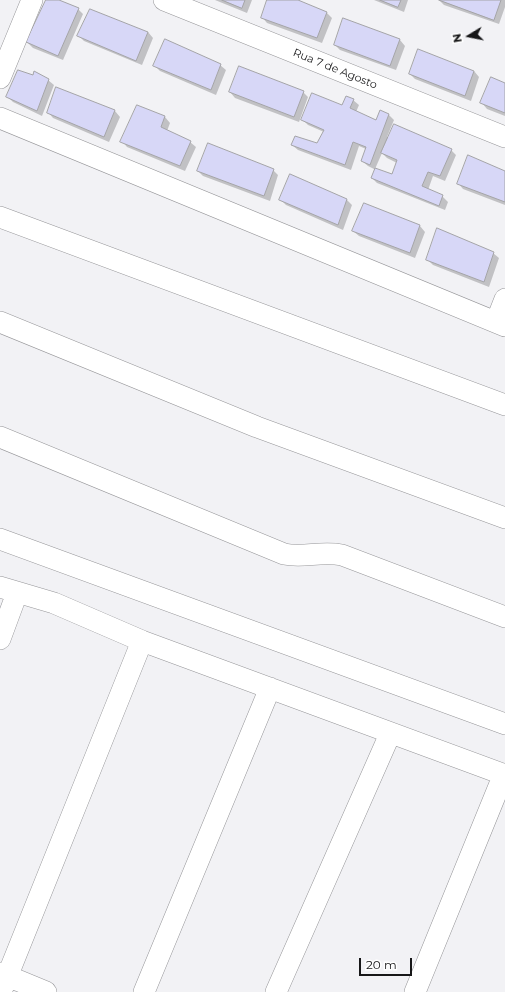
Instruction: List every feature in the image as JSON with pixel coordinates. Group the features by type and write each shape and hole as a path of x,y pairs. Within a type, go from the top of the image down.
{"street":[{"path":"0,78 32,0"},
{"name":"Rua 7 de Agosto","path":"164,0 505,137"},
{"path":"0,118 500,324 505,299"},
{"path":"0,217 505,405"},
{"path":"0,322 258,426 505,518"},
{"path":"0,437 284,554 296,556 326,552 342,554 505,616"},
{"path":"0,539 505,724"},
{"path":"0,639 8,590 54,603 142,641 504,775 415,992"},
{"path":"46,992 3,981 142,641"},
{"path":"144,992 270,688"},
{"path":"276,992 390,734"}],"building":[{"path":"46,0 59,0 79,8 58,56 26,42"},
{"path":"222,0 245,0 242,8"},
{"path":"267,0 298,0 327,12 317,38 261,18"},
{"path":"380,0 401,0 398,7"},
{"path":"439,0 501,0 494,20"},
{"path":"90,9 148,32 136,61 77,36"},
{"path":"343,18 400,39 390,66 334,45"},
{"path":"165,39 221,64 211,90 153,66"},
{"path":"418,49 474,71 465,96 409,74"},
{"path":"239,66 304,91 294,117 229,92"},
{"path":"18,70 33,75 34,71 49,79 37,111 6,97"},
{"path":"491,77 505,83 505,113 480,103"},
{"path":"56,87 115,110 104,137 47,113"},
{"path":"312,93 342,105 346,96 354,99 350,108 376,120 380,110 389,114 370,165 361,161 366,147 353,142 345,165 291,145 295,136 317,143 324,130 301,120"},
{"path":"137,105 165,116 161,127 191,141 180,166 120,142"},
{"path":"394,124 452,149 440,176 428,172 422,186 443,195 439,206 371,178 375,168 392,174 397,160 381,153"},
{"path":"208,143 274,169 264,196 197,171"},
{"path":"468,155 505,171 505,202 457,184"},
{"path":"290,174 347,199 338,225 279,200"},
{"path":"364,203 420,225 410,253 352,231"},
{"path":"437,228 494,252 484,282 426,260"}]}
